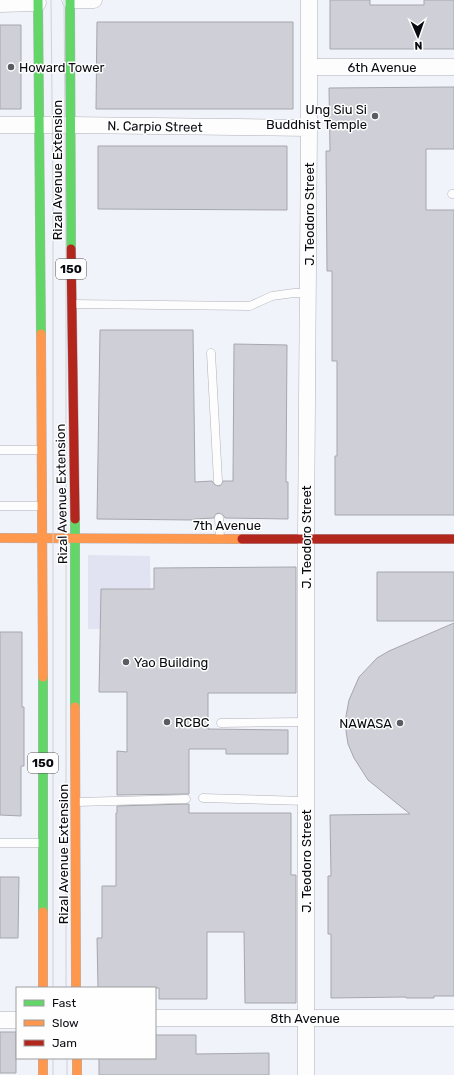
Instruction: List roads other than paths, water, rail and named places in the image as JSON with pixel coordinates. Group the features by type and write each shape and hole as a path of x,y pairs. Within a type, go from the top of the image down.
{"main road":[{"name":"Rizal Avenue Extension","path":"70,0 71,304 75,538 76,987"},
{"name":"Rizal Avenue Extension","path":"38,2 43,537 43,987"},
{"name":"7th Avenue","path":"0,538 454,539"},
{"path":"43,1059 43,1075"},
{"path":"77,1059 77,1075"}],"street":[{"path":"70,0 94,0"},
{"name":"J. Teodoro Street","path":"306,1075 306,538 309,0"},
{"path":"0,4 38,2"},
{"name":"6th Avenue","path":"309,67 454,67"},
{"name":"N. Carpio Street","path":"0,125 39,124 309,128"},
{"name":"8th Avenue","path":"156,1018 454,1018"},
{"path":"0,1020 16,1020"}],"lane":[{"path":"71,304 250,306 272,296 308,293"},
{"path":"211,353 218,481"},
{"path":"0,450 42,450"},
{"path":"0,506 42,506"},
{"path":"219,518 220,538"},
{"path":"221,723 306,722"},
{"path":"203,798 306,801"},
{"path":"76,802 186,799"},
{"path":"0,843 43,842"}],"tram line":[{"path":"51,0 53,193 53,987"},
{"path":"64,0 66,238 66,987"},
{"path":"53,1059 53,1075"},
{"path":"67,1059 67,1075"}],"place":[{"name":"Howard Tower","path":"11,67"},
{"name":"Ung Siu Si Buddhist Temple","path":"375,116"},
{"name":"Yao Building","path":"126,662"},
{"name":"RCBC","path":"167,722"},
{"name":"NAWASA","path":"400,723"}]}
